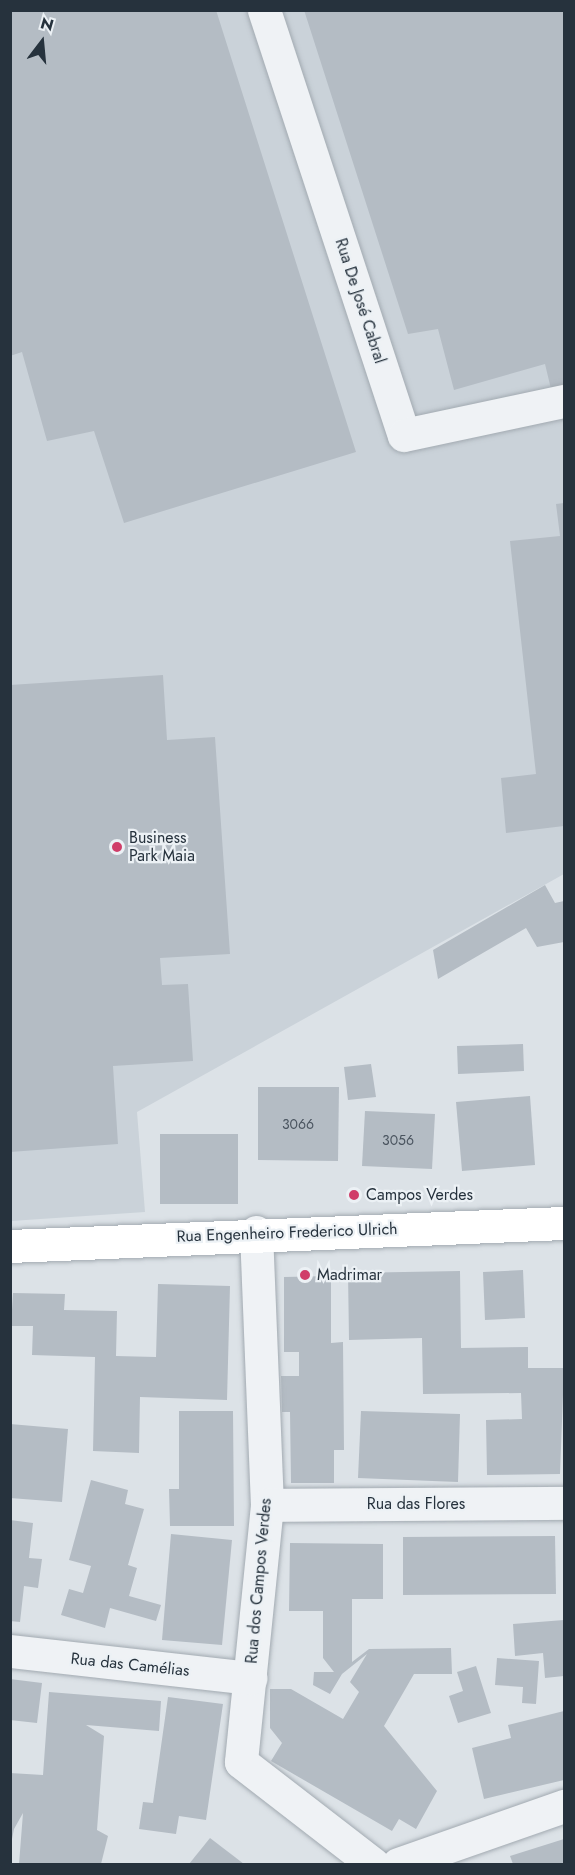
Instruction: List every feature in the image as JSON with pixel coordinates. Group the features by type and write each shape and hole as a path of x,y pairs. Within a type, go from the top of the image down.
{"main road":[{"name":"Rua Engenheiro Frederico Ulrich","path":"10,1246 256,1232 564,1223"}],"street":[{"name":"Rua De José Cabral","path":"264,10 404,435 564,401"},
{"name":"Rua dos Campos Verdes","path":"256,1232 267,1505 241,1762 373,1864"},
{"name":"Rua das Flores","path":"267,1505 564,1503"},
{"name":"Rua das Camélias","path":"10,1651 250,1678"},
{"path":"398,1864 564,1806"}],"shaded area":[{"path":"11,11 564,11 564,874 137,1112 145,1212 11,1221"}],"building":[{"path":"10,10 216,10 356,452 124,523 94,431 47,441 22,352 10,356"},
{"path":"304,10 564,10 564,384 551,389 545,364 454,390 438,329 408,334"},
{"path":"564,503 564,826 506,833 501,778 536,774 510,541 560,536 556,504"},
{"name":"Business Park Maia","path":"163,675 167,740 215,737 230,954 160,958 162,985 188,984 193,1061 113,1066 118,1144 10,1152 10,685"},
{"path":"545,885 555,903 564,901 564,942 537,947 526,928 438,979 433,950"},
{"path":"523,1044 524,1071 458,1074 457,1046"},
{"path":"371,1064 376,1097 348,1100 344,1067"},
{"path":"258,1087 339,1087 338,1161 258,1160"},
{"path":"530,1096 535,1165 462,1171 456,1102"},
{"path":"365,1111 435,1114 432,1169 362,1166"},
{"path":"160,1134 238,1134 238,1204 160,1204"},
{"path":"523,1270 525,1318 485,1320 483,1272"},
{"path":"460,1271 461,1348 528,1347 528,1368 564,1368 560,1474 487,1475 486,1420 522,1419 521,1393 423,1394 422,1338 349,1340 348,1273"},
{"path":"331,1276 331,1343 343,1342 344,1450 334,1450 334,1483 291,1483 290,1412 282,1412 281,1376 299,1376 299,1352 284,1352 284,1277"},
{"path":"158,1284 230,1286 227,1400 140,1397 139,1453 93,1451 95,1357 32,1355 33,1326 11,1326 13,1293 65,1294 64,1310 117,1311 116,1356 156,1357"},
{"path":"179,1411 233,1411 234,1526 170,1526 169,1489 179,1489"},
{"path":"361,1411 460,1414 458,1482 358,1478"},
{"path":"10,1424 68,1429 62,1502 10,1498"},
{"path":"91,1480 128,1490 125,1504 144,1509 128,1565 137,1568 129,1596 161,1605 156,1621 110,1608 105,1628 61,1615 69,1589 83,1593 91,1566 69,1560"},
{"path":"10,1520 33,1523 29,1558 42,1559 38,1588 24,1586 20,1622 10,1621"},
{"path":"171,1534 232,1540 222,1645 162,1640"},
{"path":"555,1536 556,1594 403,1595 403,1537"},
{"path":"290,1543 383,1544 383,1599 352,1599 352,1662 369,1649 451,1648 452,1674 414,1674 384,1726 437,1791 416,1829 399,1819 392,1831 271,1761 282,1743 270,1728 270,1689 291,1689 343,1719 359,1692 350,1682 367,1654 342,1674 330,1694 313,1685 314,1672 334,1672 323,1658 323,1611 289,1611"},
{"path":"564,1620 564,1676 545,1678 543,1653 515,1656 513,1624"},
{"path":"497,1658 539,1661 536,1704 522,1703 523,1687 495,1685"},
{"path":"476,1666 491,1713 458,1723 449,1696 463,1691 457,1672"},
{"path":"10,1679 42,1683 37,1723 10,1720"},
{"path":"49,1692 161,1701 159,1731 86,1725 104,1736 97,1830 108,1836 101,1864 19,1864 23,1813 14,1829 10,1849 10,1773 43,1775"},
{"path":"168,1697 223,1704 206,1820 179,1816 176,1834 139,1829 143,1802 153,1803"},
{"path":"564,1711 564,1780 484,1799 472,1748 511,1738 508,1725"},
{"path":"210,1838 244,1864 189,1864"},
{"path":"564,1839 564,1864 513,1864 510,1856"}],"place":[{"name":"Business Park Maia","path":"117,847"},
{"name":"Campos Verdes","path":"354,1195"},
{"name":"Madrimar","path":"305,1275"}]}
